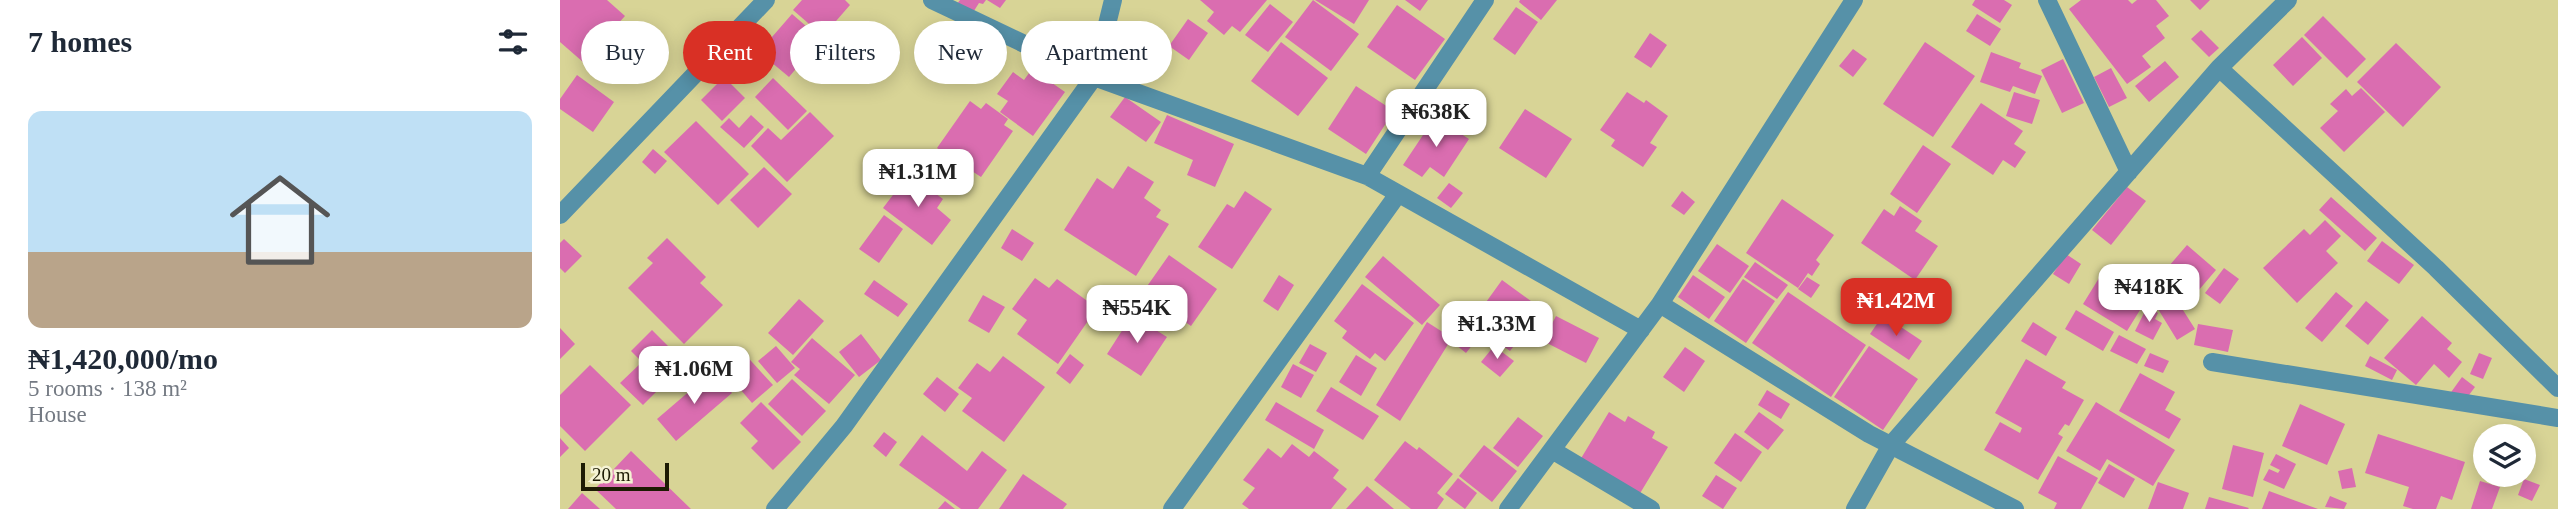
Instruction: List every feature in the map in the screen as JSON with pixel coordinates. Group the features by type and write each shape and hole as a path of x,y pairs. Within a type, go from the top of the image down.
{"street":[{"path":"560,215 766,0"},
{"path":"932,0 1021,42"},
{"path":"1108,21 1113,0"},
{"path":"1367,176 1485,0"},
{"path":"1508,509 1660,304 1854,0"},
{"path":"2047,0 2129,172"},
{"path":"1855,509 1891,445 2219,68 2288,0"},
{"path":"2219,68 2436,268 2558,388"},
{"path":"775,509 844,426 1089,84"},
{"path":"1113,84 1367,176 1641,330"},
{"path":"1172,509 1398,194"},
{"path":"1660,304 1869,434 2015,509"},
{"path":"2212,362 2558,418"},
{"path":"1552,450 1651,509"}],"building":[{"path":"560,0 607,0 625,16 620,21 581,21 581,60 560,42"},
{"path":"802,0 845,0 850,5 836,21 806,21 793,10"},
{"path":"960,0 986,0 983,4 979,3 972,14 957,4"},
{"path":"987,0 1006,0 1000,8"},
{"path":"1200,0 1267,0 1240,32 1232,26 1224,35 1207,21 1214,12"},
{"path":"1313,0 1359,34 1331,71 1285,37"},
{"path":"1315,0 1369,0 1354,24"},
{"path":"1405,0 1428,0 1420,11"},
{"path":"1557,0 1541,20 1519,2"},
{"path":"1975,0 2004,0 2012,5 2000,23 1972,5"},
{"path":"2081,0 2128,0 2132,4 2137,0 2156,0 2169,16 2156,26 2165,38 2142,56 2151,67 2127,84 2069,9"},
{"path":"2190,0 2210,0 2200,10"},
{"path":"1270,4 1293,22 1268,52 1245,35"},
{"path":"1397,5 1445,39 1415,80 1367,47"},
{"path":"1516,7 1538,22 1515,55 1493,39"},
{"path":"792,14 800,21 790,21 789,77 776,66 776,32"},
{"path":"1977,14 2001,29 1990,46 1966,31"},
{"path":"2323,16 2366,59 2347,78 2304,35"},
{"path":"1188,19 1208,33 1189,60 1172,48 1172,42"},
{"path":"2201,30 2219,48 2209,57 2191,39"},
{"path":"1650,33 1667,45 1651,68 1634,57"},
{"path":"2302,37 2322,58 2293,86 2273,65"},
{"path":"1281,42 1328,78 1298,116 1251,81"},
{"path":"1925,42 1975,76 1933,137 1883,104"},
{"path":"2396,43 2441,87 2403,127 2357,82"},
{"path":"1853,49 1867,59 1853,77 1839,66"},
{"path":"1991,52 2021,63 2019,68 2042,76 2035,94 2013,86 2010,92 1980,82"},
{"path":"2063,59 2084,103 2062,113 2041,70"},
{"path":"2165,61 2179,77 2149,102 2135,86"},
{"path":"2111,68 2127,98 2109,107 2094,77"},
{"path":"1013,72 1021,78 1021,84 1054,84 1065,92 1033,136 1000,112 1008,101 997,94 1007,84"},
{"path":"577,75 581,78 581,84 589,84 614,102 593,132 560,109 560,99"},
{"path":"776,81 807,111 788,130 755,97 767,84 776,84"},
{"path":"717,84 731,84 745,98 722,121 701,100"},
{"path":"1356,86 1394,111 1366,154 1328,129"},
{"path":"2361,88 2385,112 2344,152 2320,128 2338,111 2330,104 2346,89 2352,96"},
{"path":"1627,92 1644,103 1646,100 1668,116 1650,143 1657,147 1643,167 1611,146 1615,140 1600,130"},
{"path":"2014,92 2040,100 2032,124 2006,116"},
{"path":"1125,97 1161,122 1146,142 1110,117"},
{"path":"970,101 981,109 986,103 1008,119 1004,125 1013,131 981,177 937,148"},
{"path":"1981,103 2023,131 2014,144 2026,152 2015,168 2003,160 1993,175 1951,147"},
{"path":"1525,109 1572,139 1546,178 1499,148"},
{"path":"810,112 834,136 787,182 751,146 768,128 781,140"},
{"path":"751,115 764,127 744,148 720,127 729,118 739,128"},
{"path":"1167,115 1234,144 1215,187 1187,175 1193,160 1154,143"},
{"path":"1435,117 1469,139 1444,177 1430,167 1422,177 1403,165"},
{"path":"696,121 749,174 718,205 664,152"},
{"path":"1923,145 1951,164 1917,213 1890,194"},
{"path":"653,149 667,161 655,174 642,162"},
{"path":"1128,166 1154,182 1144,198 1161,210 1156,217 1169,224 1136,276 1064,230 1097,178 1113,189"},
{"path":"764,167 792,194 758,228 730,200"},
{"path":"909,174 943,199 937,208 951,220 932,245 883,208"},
{"path":"1449,183 1463,193 1451,208 1437,198"},
{"path":"2127,187 2146,201 2111,245 2092,230"},
{"path":"1245,191 1272,209 1232,269 1198,247 1227,204 1234,208"},
{"path":"1682,191 1695,202 1684,215 1671,206"},
{"path":"2331,197 2377,238 2365,251 2319,210"},
{"path":"1782,199 1834,235 1816,260 1820,264 1812,276 1808,273 1798,288 1746,253"},
{"path":"1900,206 1922,221 1915,231 1938,246 1915,280 1861,243 1884,209 1894,216"},
{"path":"884,215 903,229 879,263 859,249"},
{"path":"2325,220 2341,236 2326,251 2338,263 2297,303 2263,268 2304,229 2310,235"},
{"path":"1012,229 1034,243 1022,261 1001,248"},
{"path":"667,238 706,277 700,283 723,305 684,344 628,288 653,263 647,258"},
{"path":"564,239 582,256 565,273 560,268 560,243"},
{"path":"2382,241 2414,265 2399,284 2367,261"},
{"path":"1717,244 1749,266 1730,293 1698,271"},
{"path":"2187,245 2216,270 2198,291 2169,266"},
{"path":"2066,254 2081,264 2069,284 2053,274"},
{"path":"1169,255 1217,289 1191,326 1143,292"},
{"path":"1383,256 1440,305 1422,325 1365,277"},
{"path":"1755,262 1788,285 1777,299 1744,277"},
{"path":"2224,268 2239,279 2220,304 2205,293"},
{"path":"2104,270 2148,297 2127,331 2083,304"},
{"path":"1279,275 1294,285 1278,311 1263,301"},
{"path":"1693,275 1725,297 1709,319 1678,297"},
{"path":"1807,277 1820,285 1811,298 1798,289"},
{"path":"1035,278 1049,288 1057,279 1097,308 1058,364 1017,334 1027,320 1012,309"},
{"path":"1743,279 1775,301 1746,343 1714,321"},
{"path":"874,280 908,304 898,317 864,294"},
{"path":"1502,280 1542,309 1510,351 1471,323"},
{"path":"2164,280 2195,329 2177,340 2147,291"},
{"path":"1362,284 1414,323 1385,361 1375,353 1370,359 1342,338 1347,331 1334,321"},
{"path":"1788,292 1866,345 1831,397 1752,343"},
{"path":"2336,292 2353,306 2322,342 2305,328"},
{"path":"1119,294 1133,306 1116,327 1101,316"},
{"path":"983,295 1005,307 989,333 968,321"},
{"path":"799,299 824,321 793,355 768,333"},
{"path":"2366,301 2389,320 2368,345 2345,326"},
{"path":"2147,307 2158,313 2155,319 2162,323 2153,340 2135,331"},
{"path":"2076,310 2114,332 2103,351 2065,329"},
{"path":"1132,315 1167,337 1141,376 1107,354"},
{"path":"1883,315 1922,341 1909,360 1870,334"},
{"path":"1556,316 1599,338 1586,363 1543,341"},
{"path":"2422,316 2452,343 2447,349 2462,362 2449,378 2434,364 2416,385 2384,358"},
{"path":"1427,322 1452,338 1400,421 1376,405"},
{"path":"2033,322 2057,337 2046,356 2021,341"},
{"path":"2198,324 2233,330 2228,352 2194,345"},
{"path":"560,328 575,344 560,359"},
{"path":"652,330 685,363 643,405 620,383 642,362 631,351"},
{"path":"1467,331 1477,339 1466,353 1456,345"},
{"path":"861,334 881,360 859,377 839,352"},
{"path":"2119,335 2146,349 2137,364 2110,351"},
{"path":"812,338 855,375 829,404 794,375 800,369 791,362"},
{"path":"1310,344 1327,353 1316,372 1299,363"},
{"path":"776,346 795,368 777,383 758,361"},
{"path":"1494,346 1514,361 1500,377 1481,362"},
{"path":"1869,346 1918,379 1883,430 1834,397"},
{"path":"1685,347 1705,361 1684,392 1663,377"},
{"path":"742,351 773,385 752,403 722,368"},
{"path":"2150,353 2169,361 2163,373 2144,366"},
{"path":"2479,353 2492,358 2483,379 2470,374"},
{"path":"1070,354 1084,365 1070,384 1056,373"},
{"path":"1356,355 1377,368 1361,396 1339,382"},
{"path":"1003,356 1045,387 1004,442 962,411 972,398 958,388 977,363 990,372"},
{"path":"2370,356 2397,370 2392,380 2365,366"},
{"path":"2026,359 2066,382 2062,388 2084,400 2069,426 2065,424 2058,434 2063,437 2038,480 1984,450 2000,422 2020,433 2022,428 1995,413"},
{"path":"1293,364 1314,375 1301,398 1281,387"},
{"path":"590,365 631,405 585,451 560,426 560,395"},
{"path":"713,371 732,393 676,441 657,419"},
{"path":"2140,373 2175,392 2165,410 2181,419 2169,439 2119,411"},
{"path":"937,377 959,394 945,412 923,394"},
{"path":"2462,377 2475,387 2457,411 2444,402"},
{"path":"792,379 826,411 802,436 768,404"},
{"path":"1331,387 1379,416 1363,440 1316,411"},
{"path":"1767,390 1790,404 1781,419 1758,405"},
{"path":"761,402 801,442 773,470 751,448 758,441 740,423"},
{"path":"1276,402 1324,430 1314,449 1265,420"},
{"path":"2096,402 2175,450 2153,486 2107,459 2100,471 2066,451"},
{"path":"2300,404 2345,424 2327,465 2282,446"},
{"path":"1609,412 1625,422 1628,416 1655,432 1652,438 1668,447 1639,495 1580,460"},
{"path":"1759,412 1784,430 1768,450 1744,432"},
{"path":"1518,417 1543,436 1518,467 1493,448"},
{"path":"884,432 897,442 886,457 873,446"},
{"path":"1735,433 1762,452 1741,482 1714,463"},
{"path":"2378,434 2465,462 2452,500 2441,496 2436,509 2403,506 2409,487 2365,473"},
{"path":"922,435 967,471 982,451 1007,470 978,509 961,509 899,465"},
{"path":"560,438 569,448 560,457"},
{"path":"1405,441 1417,450 1419,447 1453,474 1437,493 1444,499 1437,509 1411,509 1374,480"},
{"path":"1292,444 1309,457 1314,451 1339,470 1333,478 1347,489 1331,509 1249,509 1242,504 1255,488 1243,480 1268,448 1281,458"},
{"path":"1484,445 1517,471 1492,502 1459,476"},
{"path":"2233,445 2264,453 2253,497 2222,489"},
{"path":"631,451 691,509 616,509 595,489"},
{"path":"2276,454 2296,464 2284,489 2263,480 2269,469 2278,473 2280,470 2270,465"},
{"path":"2058,456 2098,478 2081,509 2054,509 2057,503 2038,493"},
{"path":"2109,464 2135,479 2124,498 2098,483"},
{"path":"2352,468 2356,487 2342,489 2338,471"},
{"path":"1023,474 1067,504 1063,509 999,509"},
{"path":"1716,475 1737,488 1723,509 1702,496"},
{"path":"1458,478 1477,493 1465,509 1445,494"},
{"path":"2158,482 2189,493 2183,509 2148,509"},
{"path":"2540,485 2532,501 2518,495 2521,487"},
{"path":"1367,486 1394,509 1346,509"},
{"path":"2478,487 2500,487 2492,509 2471,509"},
{"path":"2269,491 2318,509 2262,509"},
{"path":"582,493 600,509 568,509"},
{"path":"2330,496 2347,503 2344,509 2325,507"},
{"path":"2209,497 2249,508 2205,509"},
{"path":"945,501 955,509 938,509"}]}
